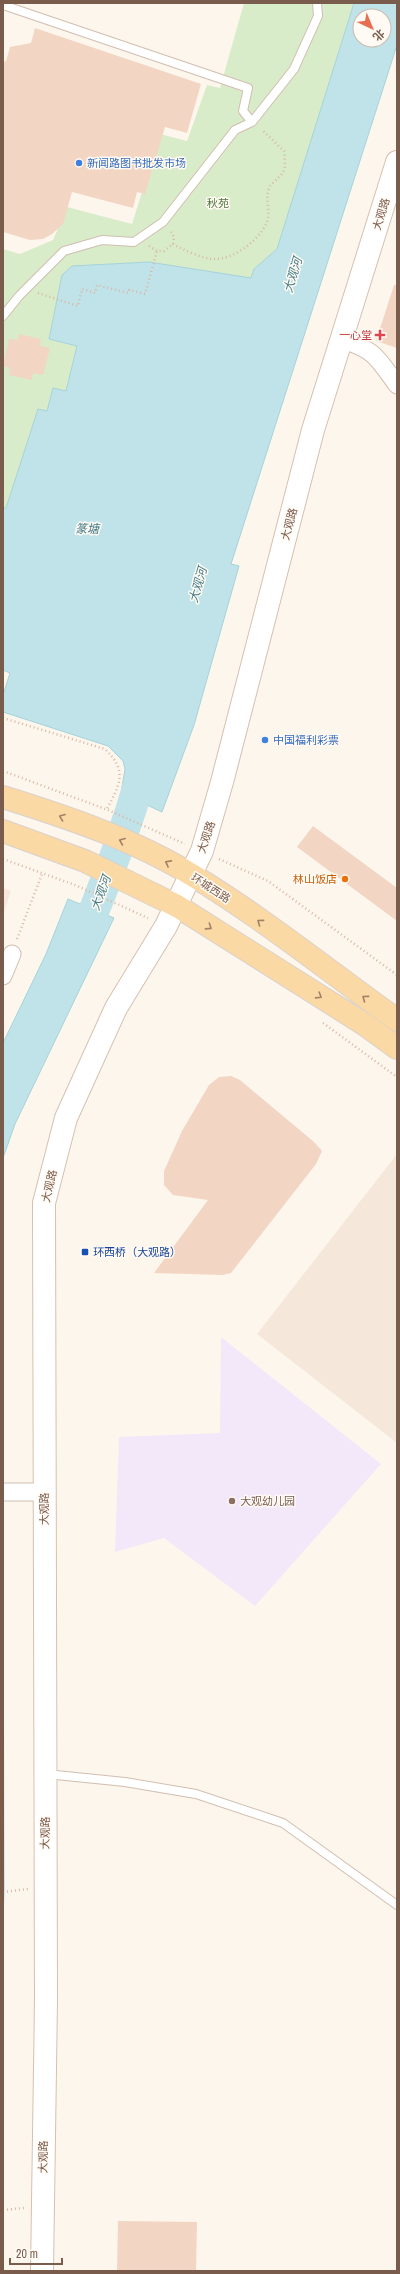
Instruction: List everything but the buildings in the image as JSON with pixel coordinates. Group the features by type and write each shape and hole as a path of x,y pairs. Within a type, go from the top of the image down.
{"main road":[{"name":"大观路","path":"42,2271 46,2000 44,1888 44,1203 66,1118 116,1008 176,906 192,875 202,851 217,802 313,430 397,162"},
{"name":"环城西路","path":"3,797 99,831 145,851 192,875 230,900 397,1020"},
{"path":"3,831 85,861 131,882 176,906 364,1024 397,1048"}],"street":[{"path":"341,339 362,346 375,354 397,385"},
{"path":"3,976 12,954"},
{"path":"3,1492 44,1492"}],"lane":[{"path":"3,316 26,289 64,251 102,240 134,242 142,238 163,222 235,130 252,122 294,69 318,16 317,3"},
{"path":"3,5 248,88 243,111 252,122"},
{"path":"45,1774 125,1782 196,1794 283,1823 397,1905"}],"path":[{"path":"173,244 212,260 227,257 246,247 261,232 268,221 267,198 270,186 282,175 285,166 284,151 252,122"},
{"path":"142,238 157,251 164,251 173,244 174,237 163,222"},
{"path":"26,289 78,306 82,289 95,293 97,285 128,293 129,290 145,294 157,251"},
{"path":"3,718 105,749 114,758 120,770 118,788 108,810"},
{"path":"3,772 108,810 268,881 397,975"},
{"path":"3,859 75,885 120,905"},
{"path":"12,954 42,874"},
{"path":"3,1892 44,1888"}],"shaded area":[{"path":"3,888 11,891 3,915"},
{"path":"397,1154 397,1443 257,1334"},
{"name":"大观幼儿园","path":"221,1337 381,1464 255,1606 164,1538 115,1552 119,1437 220,1433"}],"green space":[{"name":"秋苑","path":"244,3 354,3 277,249 254,269 251,278 149,262 62,275 49,338 77,346 66,391 47,412 38,409 6,508 3,508 3,249 20,254 53,240 67,207 132,224 160,134 187,141 207,85 220,88"}],"water":[{"name":"篆塘","path":"354,3 397,3 397,45 231,564 239,566 194,725 162,812 121,793 125,769 123,761 108,746 3,712 3,695 10,673 3,670 3,508 6,508 38,409 47,411 53,388 66,391 77,346 49,339 62,275 72,266 149,262 251,278 254,269 277,249 352,9 352,48 392,48 392,8 352,8"},
{"path":"68,899 114,918 15,1124 3,1158 3,1043 46,954"},
{"path":"3,1508 4,1892 3,1921"}],"waterway":[{"name":"大观河","path":"78,948 115,855 132,808 146,760"}],"place":[{"name":"新闻路图书批发市场","path":"79,163"},
{"name":"一心堂","path":"380,335"},
{"name":"中国福利彩票","path":"265,740"},
{"name":"林山饭店","path":"345,879"},
{"name":"环西桥（大观路）","path":"85,1252"},
{"name":"大观幼儿园","path":"232,1501"}]}
